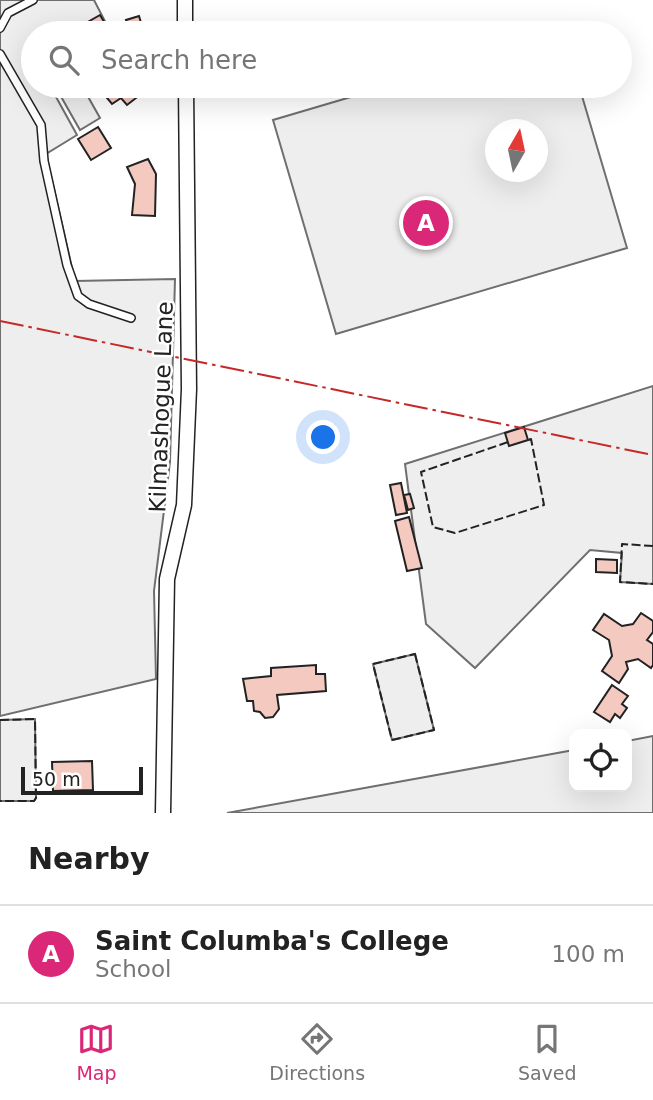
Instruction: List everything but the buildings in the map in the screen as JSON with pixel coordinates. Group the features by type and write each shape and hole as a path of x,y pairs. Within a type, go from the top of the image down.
{"street":[{"path":"186,0 186,21"},
{"name":"Kilmashogue Lane","path":"163,813 167,579 184,505 189,389 186,98"}],"lane":[{"path":"0,28 8,13 33,0"},
{"path":"0,54 21,90"},
{"path":"25,98 41,125 44,161 67,265 78,296 89,304 131,318"}],"shaded area":[{"path":"0,0 94,0 105,21 21,21 21,98 57,98 77,135 46,154 75,281 175,279 170,462 154,591 156,679 0,716"},
{"path":"62,98 89,98 100,118 80,130"},
{"path":"347,98 583,98 627,248 336,334 273,120"},
{"path":"653,386 653,584 620,582 622,553 590,550 475,668 426,624 405,464"},
{"path":"415,654 434,730 392,740 373,664"},
{"path":"35,719 36,798 34,801 0,801 0,720"},
{"path":"653,736 653,813 227,813 569,751 569,792 632,792 632,740"}],"fence":[{"path":"508,442 421,472 433,527 455,533 544,505 531,439 528,440"},
{"path":"653,546 622,544 620,582 653,584"},
{"path":"415,654 434,730 392,740 373,664 415,654"},
{"path":"0,720 35,719 36,798 34,801 0,801"}],"power":[{"path":"0,321 653,455"}],"place":[{"name":"Saint Columba's College","path":"426,223"}]}
